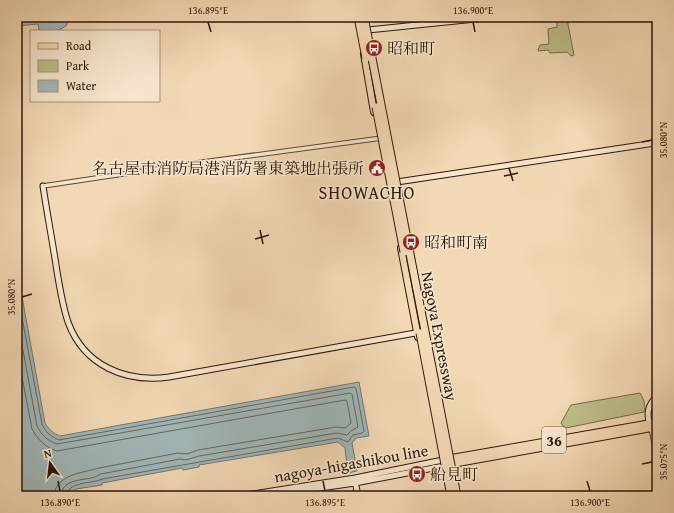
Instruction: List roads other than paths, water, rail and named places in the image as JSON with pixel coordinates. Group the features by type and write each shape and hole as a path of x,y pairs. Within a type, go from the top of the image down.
{"highway":[{"name":"Nagoya Expressway","path":"358,17 450,496"},
{"name":"Nagoya Expressway","path":"365,17 448,461 458,496"}],"main road":[{"path":"358,17 379,139 417,332 448,461"},
{"path":"365,17 426,331 448,461 450,496"},
{"name":"36","path":"448,461 652,426 657,422"}],"street":[{"path":"368,30 495,17"},
{"path":"657,119 655,142 657,153"},
{"path":"389,137 196,163 42,186 65,310 71,330 88,354 102,365 118,373 139,378 169,377 426,331"},
{"path":"398,182 655,142"},
{"path":"657,396 650,403 648,413 652,426 657,460"},
{"name":"nagoya-higashikou line","path":"265,496 355,481 448,461"},
{"path":"355,481 358,496"},
{"name":"nagoya-higashikou line","path":"240,496 355,481"}],"water":[{"path":"17,17 92,17 67,20 67,25 57,30 39,30 38,24 17,26"},
{"path":"17,269 45,423 55,434 60,436 359,382 369,436 356,438 352,443 357,471 348,473 345,448 338,442 102,483 102,485 76,489 68,496 17,496"}],"place":[{"name":"昭和町","path":"374,48"},
{"name":"名古屋市消防局港消防署東築地出張所","path":"377,168"},
{"name":"昭和町南","path":"411,242"},
{"name":"船見町","path":"417,474"}],"district":[{"name":"SHOWACHO","path":"367,192"}]}
